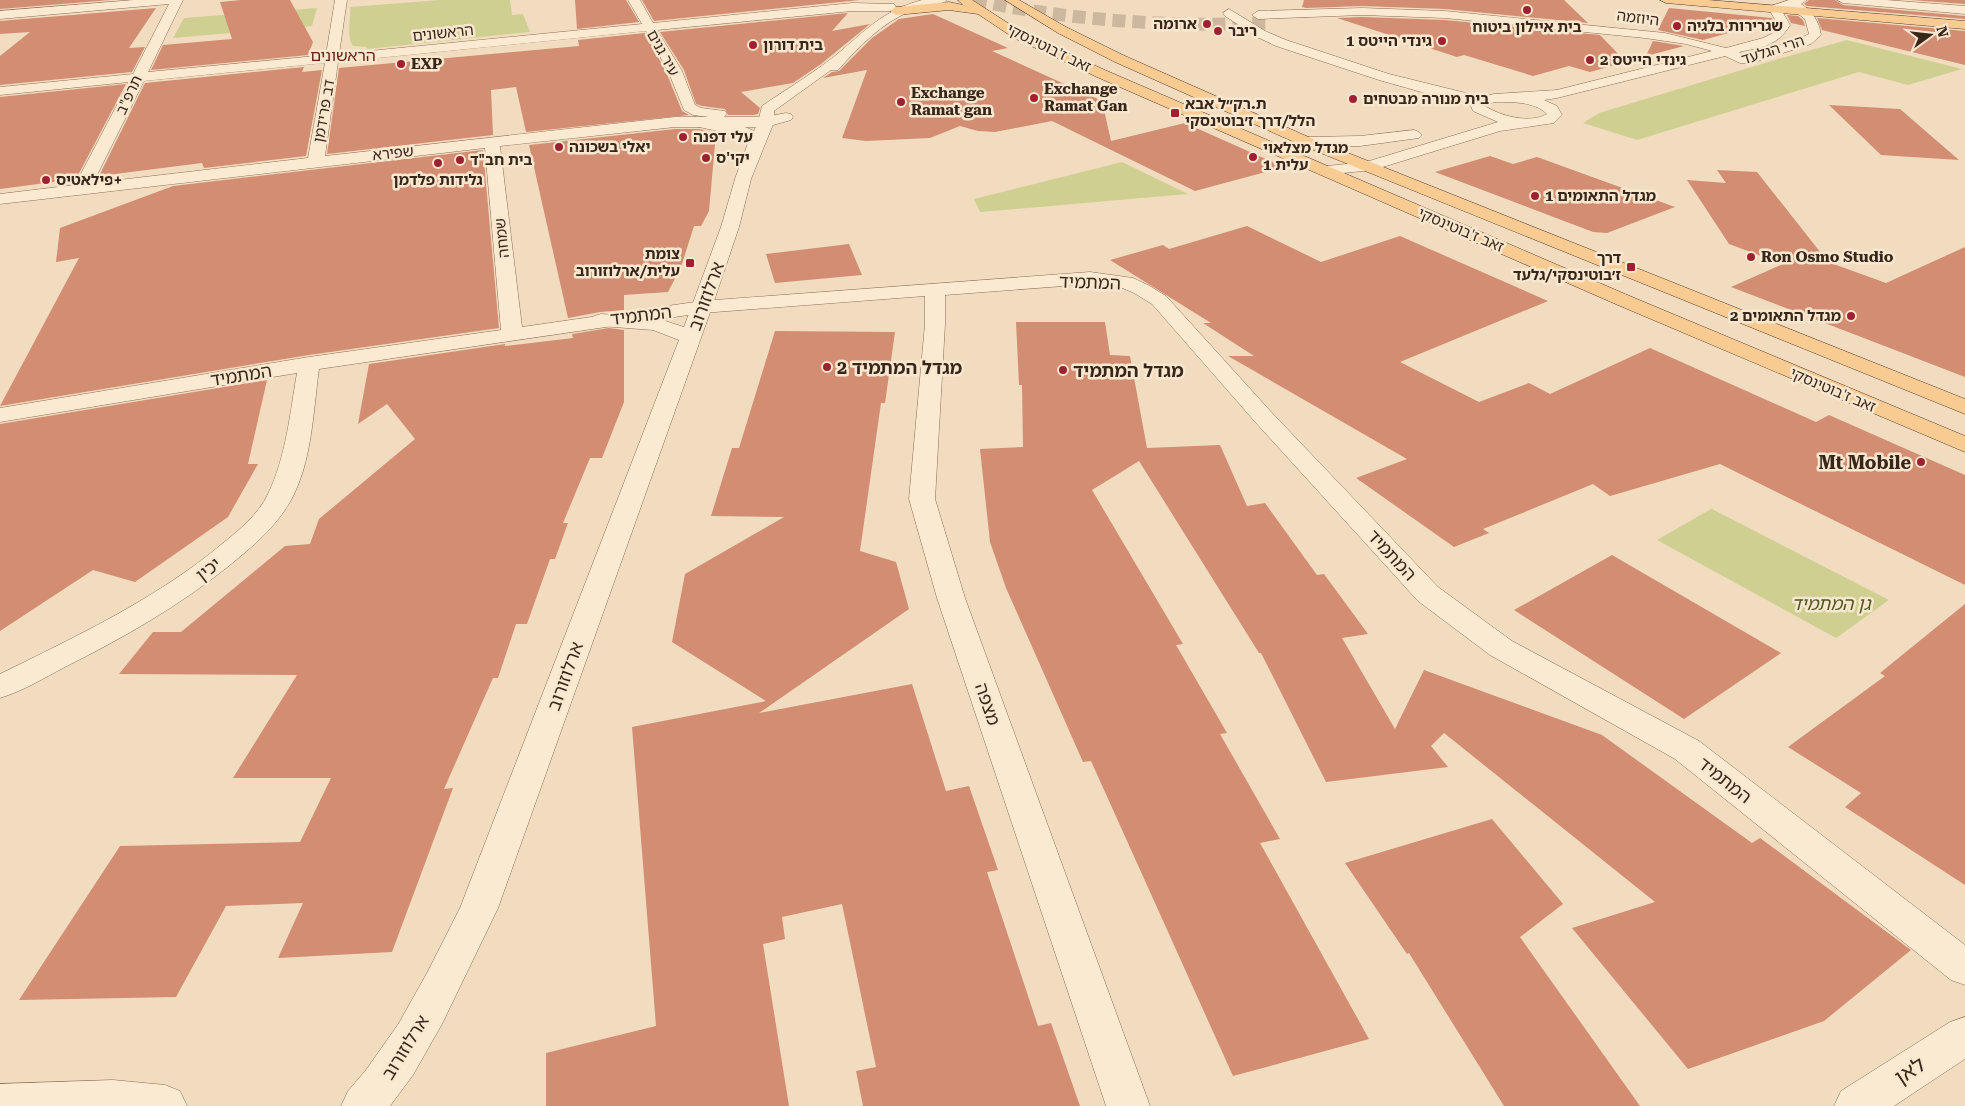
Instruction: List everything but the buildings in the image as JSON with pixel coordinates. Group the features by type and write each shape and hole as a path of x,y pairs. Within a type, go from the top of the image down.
{"main road":[{"name":"זאב ז'בוטינסקי","path":"964,0 980,12 1025,38 1323,170 1965,446"},
{"name":"זאב ז'בוטינסקי","path":"1011,0 1062,30 1120,59 1307,142 1965,407"},
{"path":"1666,0 1775,9 1800,5 1965,16"},
{"path":"1759,0 1965,24"},
{"path":"1704,3 1742,11 1784,25"},
{"path":"895,6 949,6 980,12"}],"street":[{"name":"תרפ\"ב","path":"6,14 176,0"},
{"name":"תרפ\"ב","path":"81,189 114,127 136,78 176,0"},
{"name":"דב פרידמן","path":"316,162 341,0"},
{"name":"עיר גנים","path":"634,0 675,71 692,114"},
{"name":"ארלוזורוב","path":"730,227 757,186 773,142 786,117 845,54 895,6 941,0"},
{"path":"1843,0 1965,10"},
{"path":"1775,9 1800,5"},
{"name":"הרי הגלעד","path":"1661,83 1806,41 1815,35 1814,26 1800,5"},
{"name":"הראשונים","path":"0,91 852,8 895,6"},
{"name":"הרי הגלעד","path":"1513,98 1556,94 1768,41 1778,35 1784,25 1775,9"},
{"path":"1229,13 1261,34 1281,42 1477,111 1507,120 1529,122"},
{"name":"היוזמה","path":"1258,14 1422,13 1598,30 1684,41 1726,51 1745,60"},
{"path":"0,27 6,14"},
{"name":"היוזמה","path":"1271,23 1360,20 1434,21 1628,41 1665,46 1708,56 1745,60"},
{"path":"1628,41 1659,51 1669,58 1658,67"},
{"path":"1684,41 1734,43 1768,41"},
{"name":"ארלוזורוב","path":"363,1106 380,1087 437,995 479,908 702,307 730,227 743,179 766,118 767,109 845,54"},
{"path":"1477,111 1494,98 1513,98 1544,105 1554,112 1555,115"},
{"path":"1323,170 1367,167 1498,128 1546,120 1570,109"},
{"path":"692,114 745,132 756,143"},
{"name":"שפירא","path":"0,200 81,189 675,122 692,114 766,118 786,117"},
{"path":"1323,170 1341,156 1431,130"},
{"path":"1307,142 1360,141 1414,135"},
{"name":"שמחה","path":"492,142 512,335"},
{"name":"המתמיד","path":"0,415 309,364 512,335 601,320 702,307 1090,278 1116,280 1140,286 1159,300 1265,419 1428,594 1501,648 1687,750 1965,968"},
{"name":"מצפה","path":"935,290 932,368 922,499 951,598 1128,1106"},
{"path":"601,320 656,324 691,337"},
{"name":"יכין","path":"0,687 126,623 199,578 259,527 280,494 292,461 309,364"},
{"name":"לאן","path":"1856,1106 1965,1036"},
{"path":"0,1105 113,1101 165,1106"}],"green space":[{"path":"440,0 510,0 512,15 523,14 530,32 367,49 366,47 353,46 351,42 349,32 350,7"},
{"path":"317,8 312,26 173,38 184,18"},
{"path":"1847,40 1962,69 1908,85 1859,72 1637,140 1583,123 1599,113"},
{"path":"1122,162 1188,194 980,212 974,199"},
{"name":"גן המתמיד","path":"1711,509 1889,600 1836,638 1657,540"}],"tunnel":[{"path":"974,0 1048,13 1122,21 1196,24 1271,23"}],"place":[{"name":"בית איילון ביטוח","path":"1527,10"},
{"name":"ארומה","path":"1207,24"},
{"name":"שגרירות בלגיה","path":"1677,26"},
{"name":"ריבר","path":"1218,31"},
{"name":"גינדי הייטס 1","path":"1442,41"},
{"name":"בית דורון","path":"753,45"},
{"name":"גינדי הייטס 2","path":"1590,60"},
{"name":"EXP","path":"401,64"},
{"name":"Exchange Ramat Gan","path":"1034,98"},
{"name":"בית מנורה מבטחים","path":"1353,99"},
{"name":"Exchange Ramat gan","path":"901,102"},
{"name":"ת.רק״ל אבא הלל/דרך ז׳בוטינסקי","path":"1175,113"},
{"name":"עלי דפנה","path":"683,137"},
{"name":"יאלי בשכונה","path":"559,147"},
{"name":"מגדל מצלאוי עלית 1","path":"1253,157"},
{"name":"יקי'ס","path":"706,158"},
{"name":"בית חב\"ד","path":"460,160"},
{"name":"גלידות פלדמן","path":"438,163"},
{"name":"פילאטיס+","path":"46,180"},
{"name":"מגדל התאומים 1","path":"1535,196"},
{"name":"Ron Osmo Studio","path":"1751,257"},
{"name":"צומת עלית/ארלוזורוב","path":"690,263"},
{"name":"דרך ז׳בוטינסקי/גלעד","path":"1631,267"},
{"name":"מגדל התאומים 2","path":"1851,316"},
{"name":"מגדל המתמיד 2","path":"827,367"},
{"name":"מגדל המתמיד","path":"1063,370"},
{"name":"Mt Mobile","path":"1921,462"}],"district":[{"name":"הראשונים","path":"343,55"}]}
